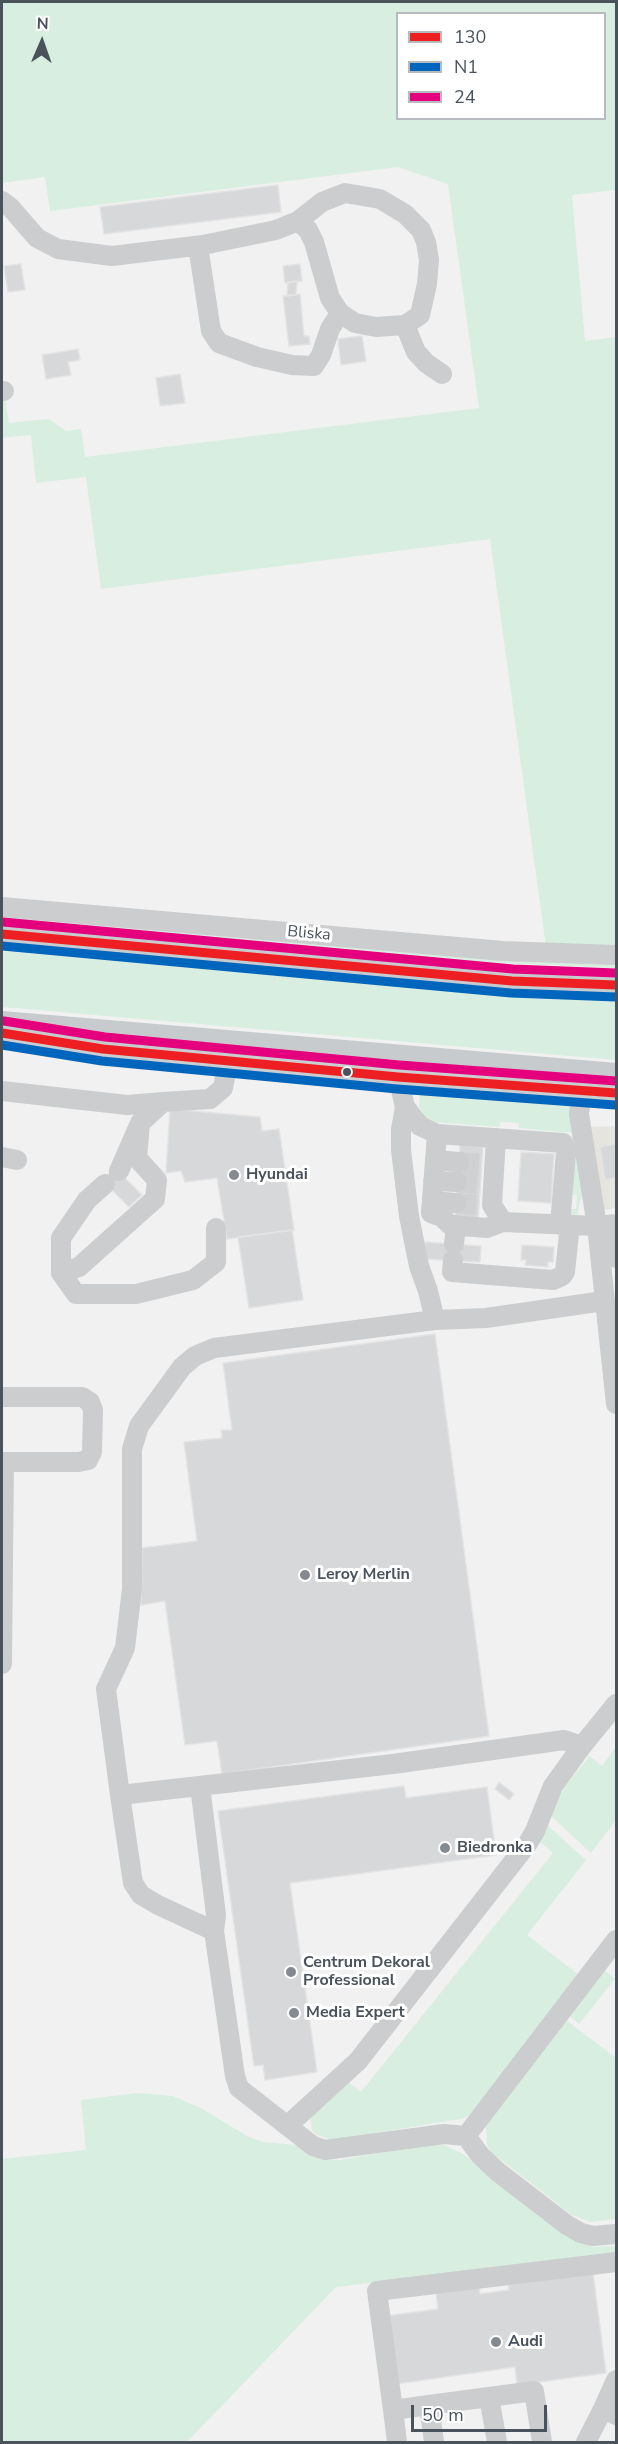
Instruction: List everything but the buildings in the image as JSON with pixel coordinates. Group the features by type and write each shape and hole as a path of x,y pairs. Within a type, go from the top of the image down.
{"main road":[{"path":"2,934 512,981 616,985"},
{"path":"2,1023 616,1075"}],"street":[{"path":"2,201 37,238 58,249 112,256 198,246 276,230 298,221 322,202 345,193 380,199 405,214 421,230 426,242 429,260 427,284 420,315 405,325 376,327 355,323 340,314 330,298 314,242 308,230 298,221"},
{"path":"198,246 210,327 219,343 257,357 292,365 314,366 321,355 330,329 340,314"},
{"path":"405,325 416,352 426,363 442,374"},
{"name":"Bliska","path":"2,907 502,951 616,955"},
{"path":"2,1034 103,1049 398,1077 616,1093"},
{"path":"2,1091 127,1105 210,1099 223,1088 228,1061"},
{"path":"398,1077 405,1107 401,1128 401,1150 409,1216 419,1266 435,1320"},
{"path":"582,1090 579,1114 597,1226 616,1404"},
{"path":"163,1102 140,1123 112,1177 87,1200 61,1238 61,1273 76,1294 136,1294 193,1280 216,1262 216,1228"},
{"path":"405,1107 420,1126 436,1134 563,1143 566,1152 565,1272 553,1280 452,1272 454,1243 450,1225 431,1207"},
{"path":"61,1273 79,1267 155,1199 157,1180 137,1158 140,1123"},
{"path":"431,1207 436,1134"},
{"path":"496,1138 488,1164 486,1205 503,1222"},
{"path":"435,1160 459,1162"},
{"path":"433,1181 457,1182"},
{"path":"409,1216 431,1207 456,1203"},
{"path":"454,1243 503,1222 616,1226 614,1233 616,1258"},
{"path":"214,1931 141,1895 133,1883 129,1865 106,1689 125,1648 132,1589 132,1449 140,1426 182,1367 195,1356 214,1348 604,1301"},
{"path":"2,1397 82,1398 90,1402 93,1410 92,1452 88,1460 3,1462 2,1664"},
{"path":"287,2126 358,2061 528,1843 553,1786 616,1704"},
{"path":"120,1795 393,1764 564,1740 582,1746"},
{"path":"200,1786 216,1915 214,1931 239,2088 313,2146 325,2150 444,2134 466,2136 480,2155 498,2172 567,2225 581,2233 593,2236 616,2234"},
{"path":"466,2136 616,1940"},
{"path":"397,2442 377,2291 616,2262"},
{"path":"586,2442 610,2412 616,2380"},
{"path":"393,2410 534,2391 542,2442"},
{"path":"489,2397 497,2442"},
{"path":"429,2405 434,2442"}],"shaded area":[{"path":"616,1126 616,1208 603,1210 587,1127"}],"green space":[{"path":"2,2 616,2 616,190 572,195 585,341 616,337 616,947 546,947 490,539 101,589 86,477 36,483 31,435 2,438 2,398 5,397 9,423 49,419 66,431 81,429 85,457 479,408 448,184 398,167 50,211 45,177 2,183"},
{"path":"2,914 616,962 616,968 475,962 2,918"},
{"path":"2,951 537,999 616,1000 616,1060 2,1007"},
{"path":"424,1090 573,1102 583,1190 577,1215 570,1215 567,1209 576,1209 577,1195 567,1194 572,1133 519,1128 519,1123 500,1122 500,1127 435,1122 425,1117 419,1106 420,1094"},
{"path":"616,1747 616,1820 591,1853 552,1817 552,1810 565,1786 590,1756 602,1766"},
{"path":"546,1824 586,1860 527,1935 579,1975 474,2111 465,2118 340,2139 330,2140 316,2134 312,2130 310,2116 348,2082 361,2092 553,1853 538,1840"},
{"path":"604,1970 615,1979 579,2024 569,2016"},
{"path":"566,2020 616,2058 616,2219 590,2222 572,2215 492,2153 487,2145 486,2126 490,2117"},
{"path":"137,2093 173,2096 201,2108 247,2136 263,2142 296,2145 312,2155 326,2159 340,2160 418,2146 444,2145 463,2154 569,2237 593,2247 616,2246 616,2253 336,2287 187,2442 2,2442 2,2159 86,2150 81,2100"}],"tunnel":[{"path":"459,1162 482,1164"},
{"path":"457,1182 481,1184"},
{"path":"456,1203 479,1205"}],"transit line":[{"name":"24","path":"3,922 513,969 616,973"},
{"name":"130","path":"2,934 512,981 616,985"},
{"name":"N1","path":"2,946 511,993 616,997"},
{"name":"24","path":"4,1021 105,1037 399,1065 616,1081"},
{"name":"130","path":"2,1033 103,1049 398,1077 616,1093"},
{"name":"N1","path":"2,1045 102,1061 397,1089 615,1105"}],"place":[{"name":"Hyundai","path":"234,1175"},
{"name":"Leroy Merlin","path":"305,1575"},
{"name":"Biedronka","path":"445,1848"},
{"name":"Centrum Dekoral Professional","path":"291,1972"},
{"name":"Media Expert","path":"294,2013"},
{"name":"Audi","path":"496,2342"}]}
